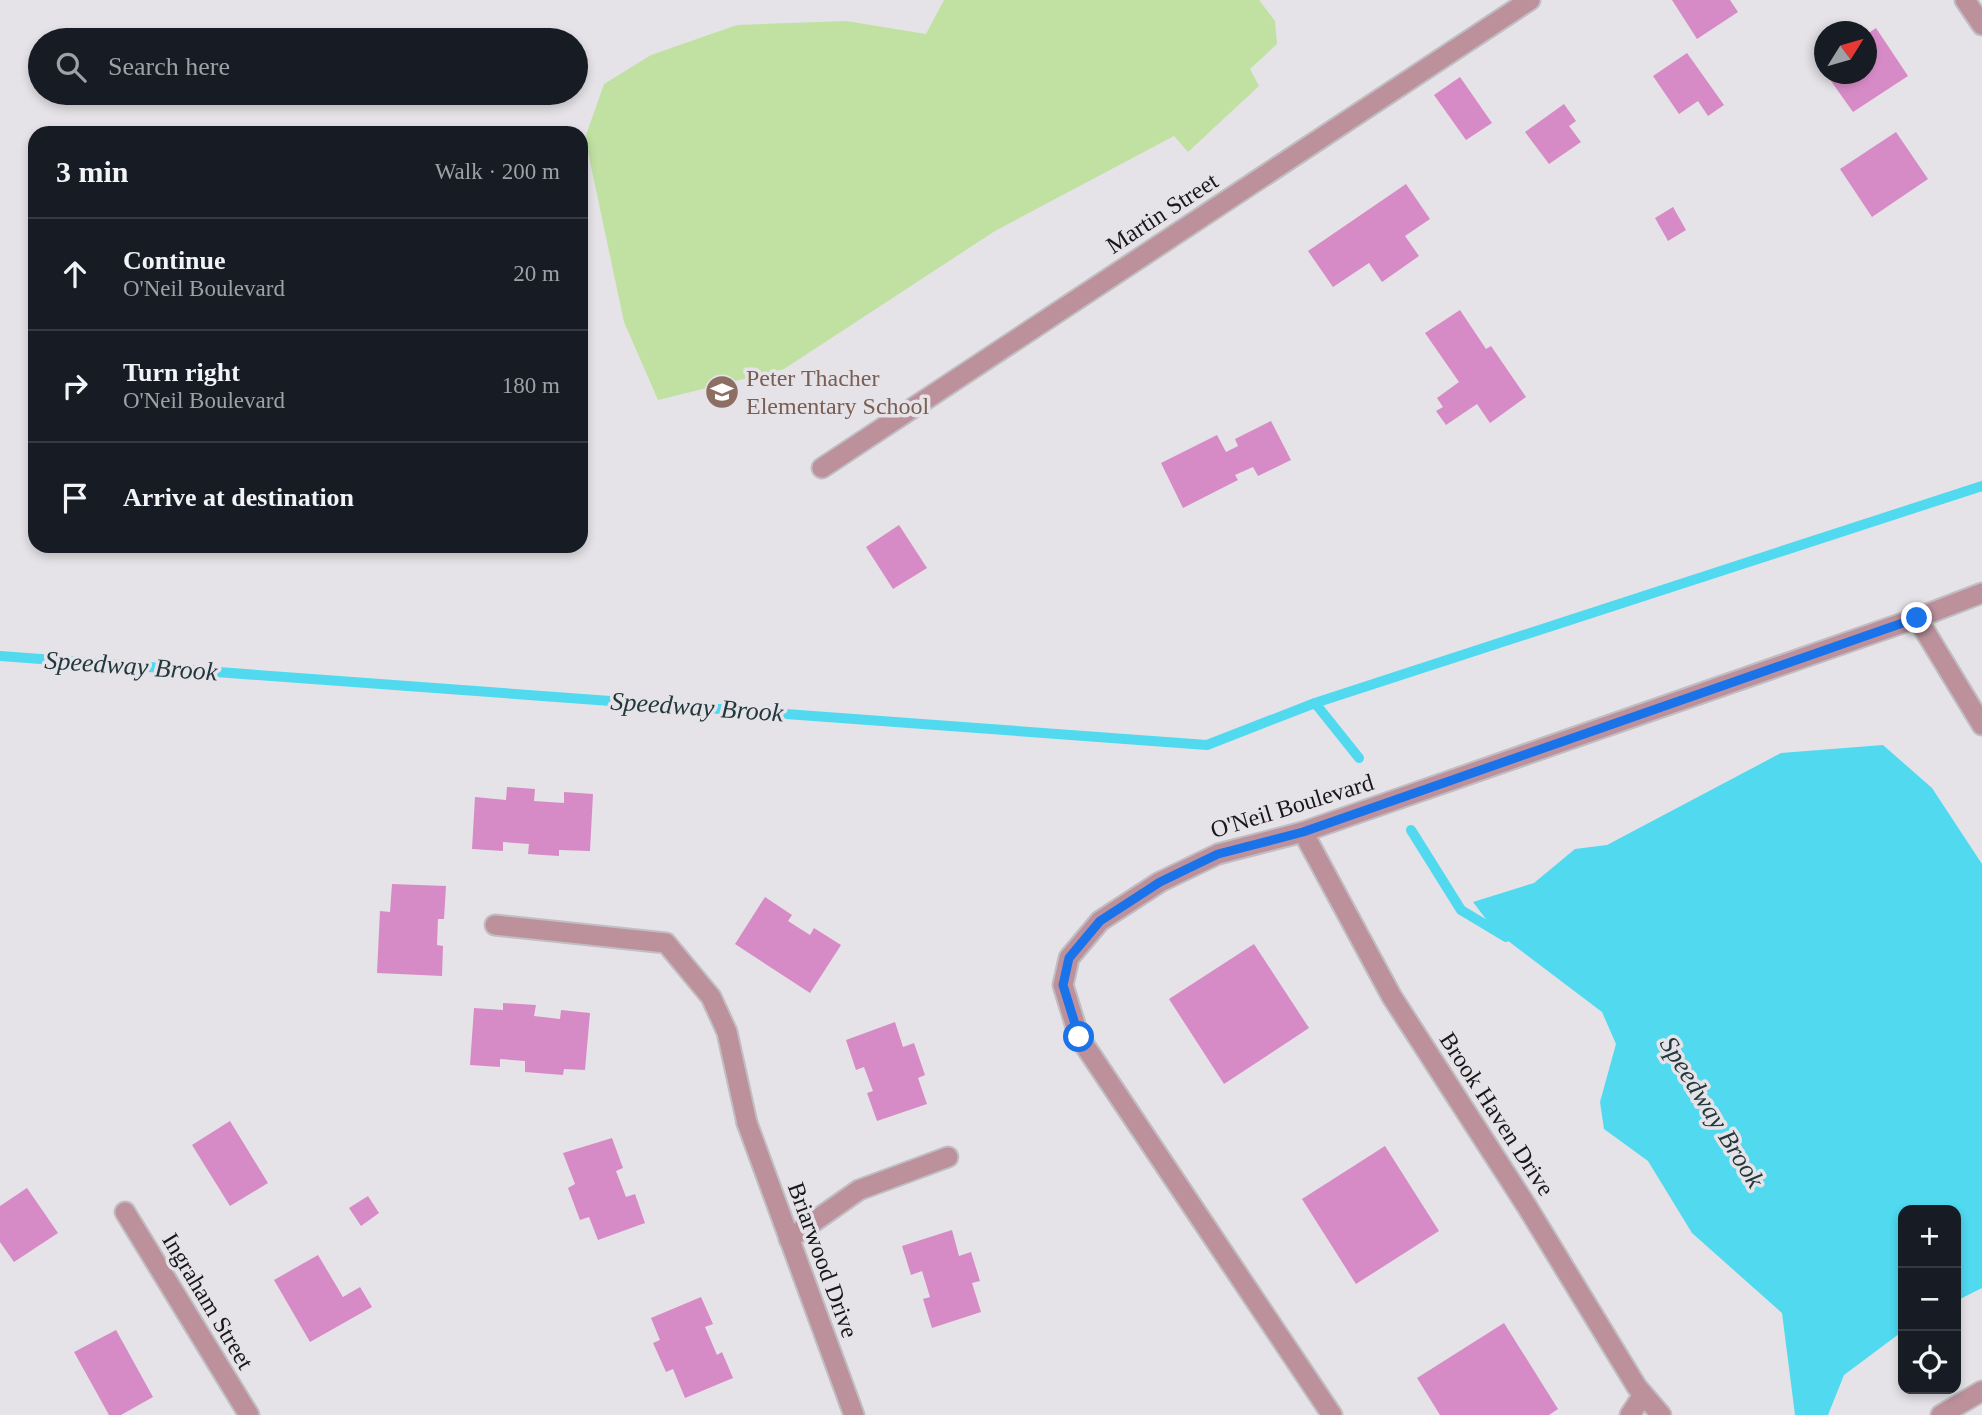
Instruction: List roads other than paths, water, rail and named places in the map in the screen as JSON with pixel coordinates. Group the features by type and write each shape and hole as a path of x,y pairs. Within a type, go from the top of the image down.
{"street":[{"name":"Martin Street","path":"822,468 1530,0"},
{"path":"1965,0 1982,26"},
{"name":"O'Neil Boulevard","path":"1332,1415 1079,1037 1063,985 1069,958 1100,921 1160,882 1218,854 1303,832 1982,593"},
{"path":"1917,618 1982,725"},
{"name":"Brook Haven Drive","path":"1303,832 1392,997 1527,1205 1637,1387 1661,1415"},
{"name":"Briarwood Drive","path":"495,925 666,943 711,997 727,1032 747,1123 854,1415"},
{"path":"789,1239 859,1190 948,1157"},
{"name":"Ingraham Street","path":"125,1212 249,1415"},
{"path":"1941,1415 1982,1391"},
{"path":"1630,1415 1643,1395"}],"water":[{"path":"1883,745 1932,788 1982,864 1982,1288 1961,1298 1961,1205 1898,1205 1898,1335 1844,1375 1828,1415 1795,1415 1782,1313 1692,1233 1648,1161 1604,1129 1600,1102 1616,1044 1602,1012 1495,931 1473,902 1534,883 1575,849 1607,845 1781,753"}],"waterway":[{"path":"1315,703 1982,486"},
{"name":"Speedway Brook","path":"0,656 1207,745 1315,703 1359,758"},
{"name":"Speedway Brook","path":"1411,830 1461,910 1506,937"}],"place":[{"name":"Peter Thacher Elementary School","path":"722,392"}]}
